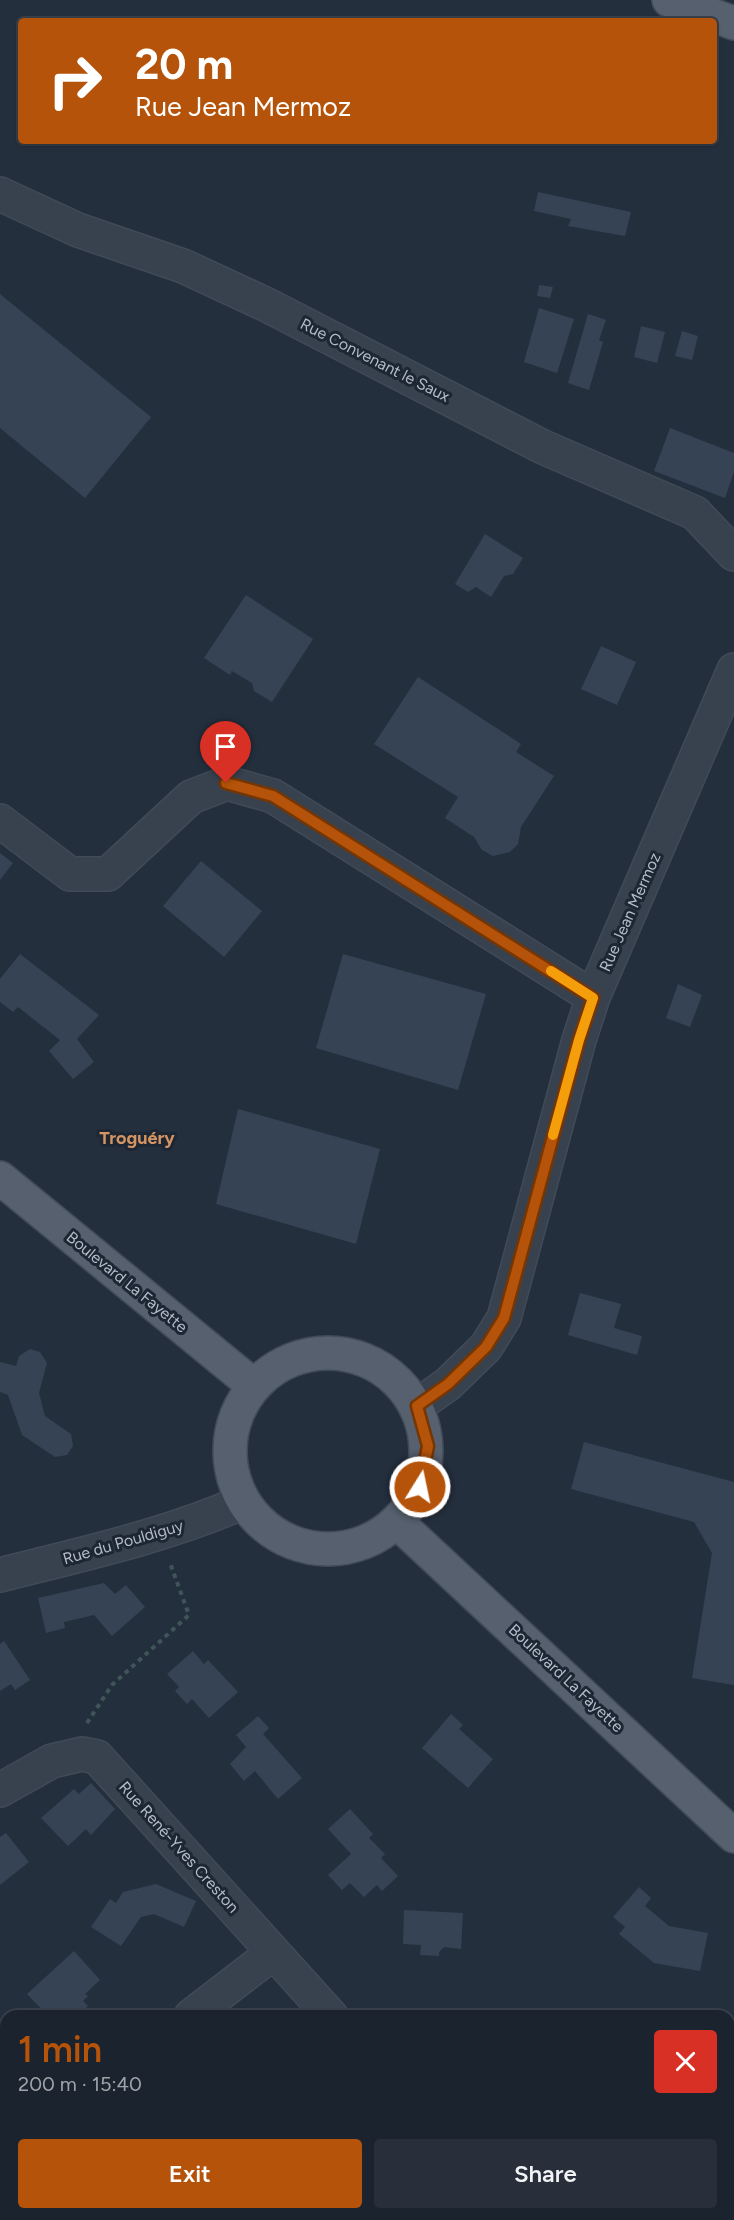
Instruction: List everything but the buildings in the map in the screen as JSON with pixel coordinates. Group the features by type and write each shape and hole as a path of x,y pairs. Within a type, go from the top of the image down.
{"main road":[{"path":"669,0 734,23"},
{"name":"Boulevard La Fayette","path":"0,1178 253,1385"},
{"path":"341,1352 372,1361 398,1380 417,1406 428,1446 420,1487 398,1522 371,1540 339,1549 307,1548 276,1536 256,1519 243,1502 234,1484 229,1450 236,1415 253,1385 278,1365 308,1353 341,1352"},
{"name":"Boulevard La Fayette","path":"398,1522 734,1836"}],"street":[{"name":"Rue Convenant le Saux","path":"0,194 78,230 194,271 267,305 543,447 695,513 734,554"},
{"name":"Rue Jean Mermoz","path":"417,1406 448,1384 486,1347 504,1318 579,1040 593,998 734,670"},
{"path":"0,821 70,874 108,874 191,797 226,783 273,796 593,998"},
{"name":"Rue du Pouldiguy","path":"0,1575 159,1533 216,1514 243,1502"},
{"path":"0,1790 52,1761 82,1754"},
{"name":"Rue René-Yves Creston","path":"82,1754 97,1757 107,1767 325,2010"},
{"path":"199,2010 273,1953"}],"path":[{"path":"82,1754 88,1720 112,1685 189,1615 159,1533"}],"slow traffic":[{"path":"551,971 593,998 553,1135"}],"district":[{"name":"Troguéry","path":"137,1138"}],"route":[{"path":"226,783 273,796 593,998 579,1040 504,1318 486,1347 448,1384 417,1406 428,1446 420,1487"}]}
